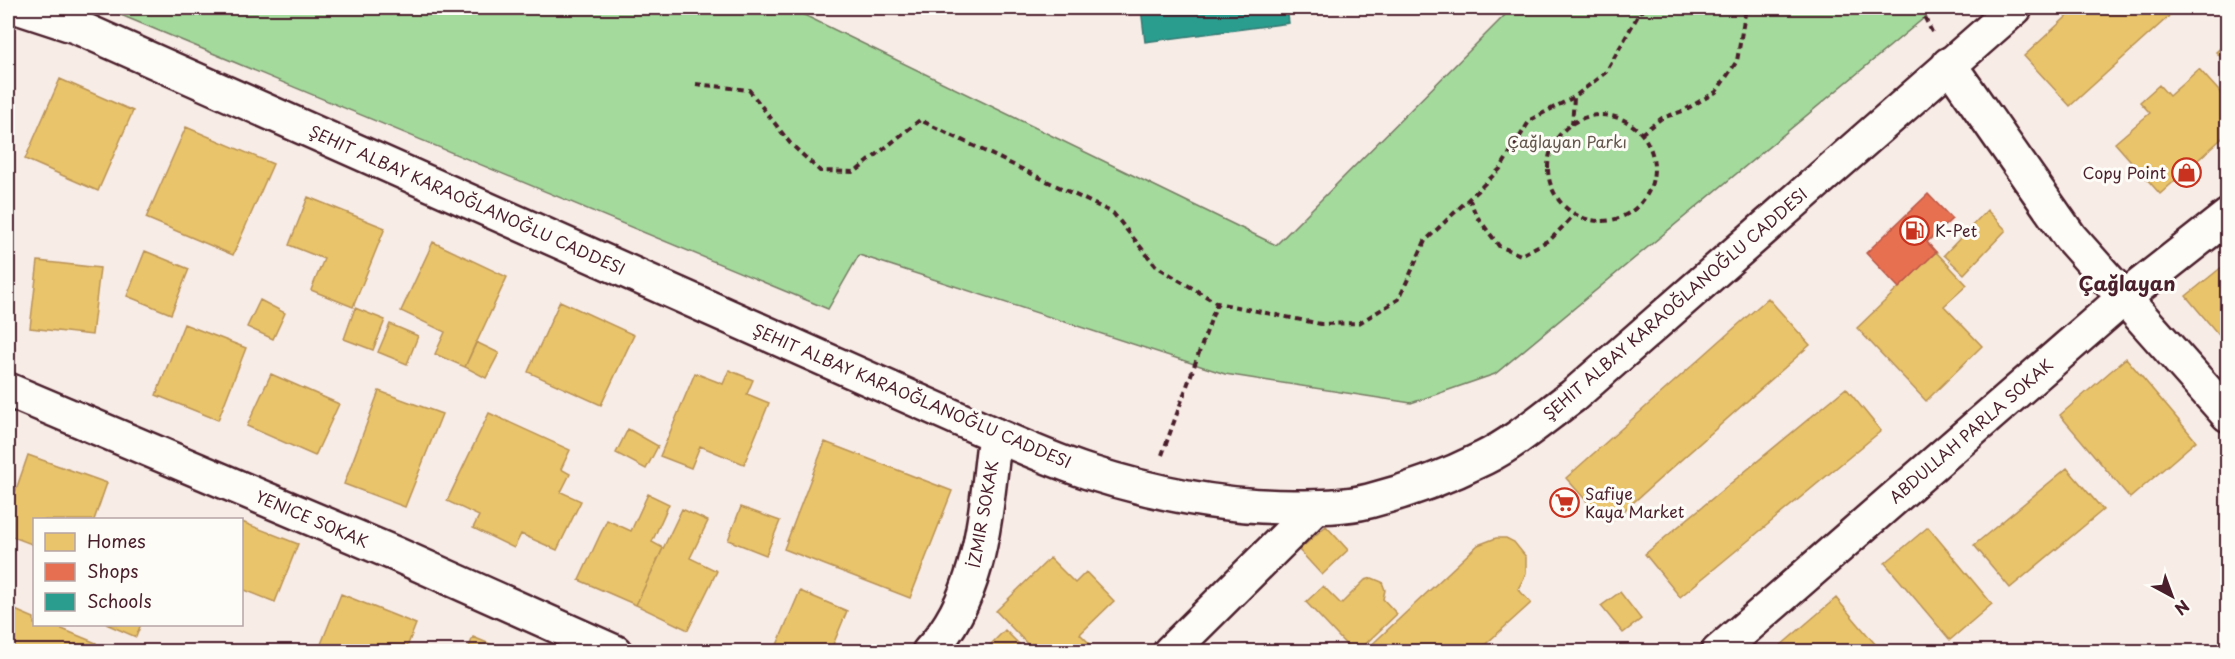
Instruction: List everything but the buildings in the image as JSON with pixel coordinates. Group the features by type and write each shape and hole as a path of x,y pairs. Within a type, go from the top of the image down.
{"street":[{"name":"ŞEHIT ALBAY KARAOĞLANOĞLU CADDESI","path":"20,8 75,26 995,435 1087,472 1150,490 1218,502 1268,507 1316,507 1368,501 1429,482 1485,457 1523,433 1573,396 2015,8"},
{"path":"1949,64 2070,237 2228,415"},
{"name":"ABDULLAH PARLA SOKAK","path":"1718,651 2124,298 2228,216"},
{"name":"YENICE SOKAK","path":"8,390 398,555 615,651"},
{"name":"İZMIR SOKAK","path":"928,651 955,617 977,560 995,435"},
{"path":"1170,651 1316,507"}],"path":[{"path":"696,84 749,90 790,143 820,171 855,172 920,120 1113,213 1156,266 1217,303 1321,324 1359,323 1399,299 1425,241 1500,169 1530,120 1574,97 1606,72 1640,12 1647,8"},
{"path":"1641,134 1662,118 1683,111 1716,92 1737,61 1746,8"},
{"path":"1572,125 1574,97"},
{"path":"1601,115 1618,118 1634,126 1646,140 1653,157 1654,175 1649,190 1640,204 1627,214 1612,220 1596,221 1575,214 1566,208 1555,194 1549,177 1549,158 1556,142 1572,125 1582,118 1601,115"},
{"path":"1469,198 1476,215 1499,246 1521,255 1551,239 1575,214"},
{"path":"1150,490 1217,303"}],"green space":[{"name":"Çağlayan Parkı","path":"104,8 790,8 1276,245 1512,8 1936,8 1495,374 1411,403 1225,374 859,255 828,309"}],"place":[{"name":"Copy Point","path":"2187,173"},
{"name":"K-Pet","path":"1914,231"},
{"name":"Safiye Kaya Market","path":"1564,503"}],"district":[{"name":"Çağlayan","path":"2127,284"}]}
